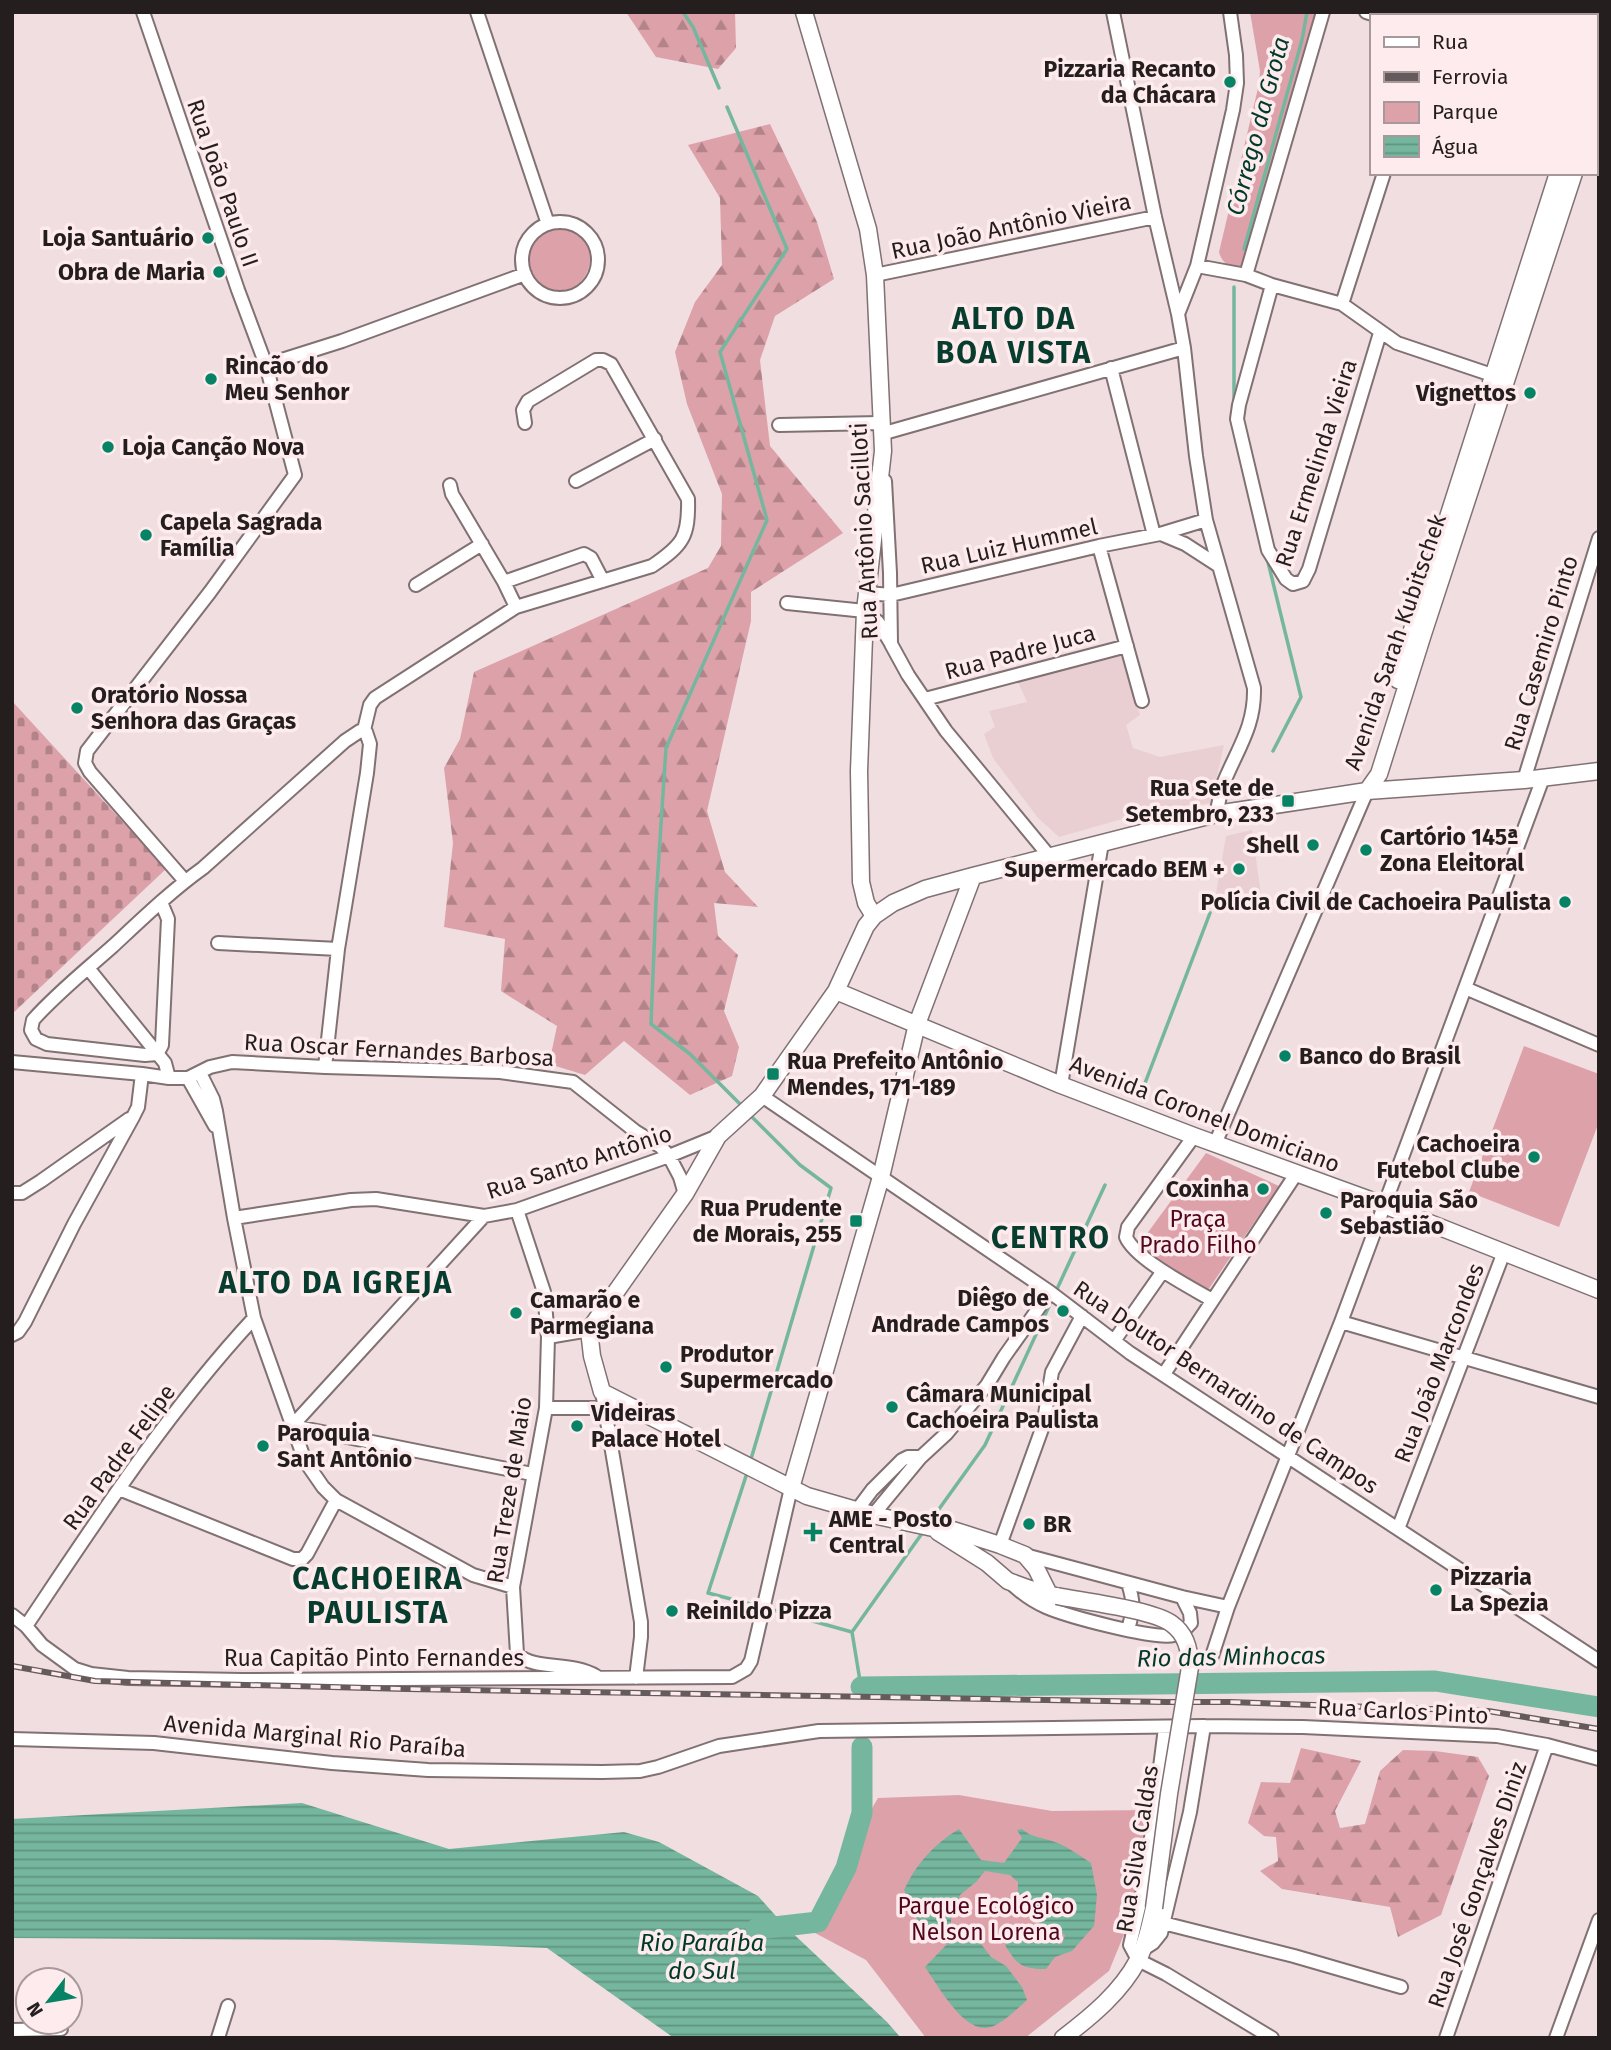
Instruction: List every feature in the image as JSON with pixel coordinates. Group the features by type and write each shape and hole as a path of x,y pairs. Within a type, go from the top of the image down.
{"main road":[{"name":"Rua Antônio Sacilloti","path":"804,12 868,229 875,275 883,452"},
{"name":"Avenida Sarah Kubitschek","path":"1367,790 1557,175"},
{"name":"Avenida Sarah Kubitschek","path":"1417,632 1573,175"},
{"path":"874,916 862,894 859,771 865,611 883,452"},
{"path":"1053,1595 1036,1568 1014,1550 953,1530 865,1513 816,1499 602,1400 589,1330 685,1194 718,1136 762,1096 836,991 861,934 874,916 893,903 912,894 973,876 1216,814 1367,790 1524,780 1599,771"},
{"path":"791,1488 881,1177 917,1024 973,876"},
{"name":"Avenida Coronel Domiciano","path":"836,991 1061,1085 1384,1205 1599,1290"},
{"path":"933,1528 1005,1578 1053,1595"},
{"path":"1005,1578 1014,1550"},
{"name":"Rua Silva Caldas","path":"1053,1595 1153,1616 1172,1623 1184,1637 1190,1656 1154,1908 1140,1955 1117,1990 1063,2038"}],"street":[{"name":"Rua João Paulo II","path":"143,12 237,290 266,365 295,475 210,592 87,751 85,764 90,772 185,881"},
{"path":"477,12 548,224"},
{"path":"1113,12 1178,314 1206,520 1254,688 1254,703 1248,730 1224,784 1216,814"},
{"path":"1178,314 1197,266 1233,110 1237,83 1230,12"},
{"path":"1246,275 1323,12"},
{"path":"1342,304 1383,175"},
{"name":"Rua João Antônio Vieira","path":"875,275 1155,217"},
{"path":"548,224 572,224 591,237 596,247 597,271 584,290 574,296 551,297 540,292 525,274 523,254 526,244 531,235 548,224"},
{"path":"1197,266 1246,275 1342,304 1397,343 1494,376"},
{"path":"266,365 342,341 525,274"},
{"name":"Rua Ermelinda Vieira","path":"1272,285 1237,419 1268,550 1290,583 1303,581 1309,569 1380,333"},
{"path":"779,425 881,429 1184,348"},
{"path":"325,1067 338,949 367,773 370,744 364,730 370,705 375,698 516,607 652,566 671,553 685,537 689,522 688,499 611,364 596,360 528,401 523,410 525,423"},
{"path":"1111,368 1157,534 1185,544 1219,566"},
{"path":"576,481 655,439"},
{"name":"Rua Antônio Sacilloti","path":"883,452 891,644 908,676 960,750 1050,858"},
{"path":"450,485 452,494 516,607"},
{"name":"Rua Luiz Hummel","path":"867,593 891,595 1157,534 1206,520"},
{"name":"Rua Casemiro Pinto","path":"1524,780 1599,538"},
{"path":"416,585 482,544"},
{"path":"1099,546 1142,701"},
{"path":"504,582 584,554 591,558 603,581"},
{"path":"787,603 865,611 881,626 891,644"},
{"name":"Rua Padre Juca","path":"925,699 1126,646"},
{"path":"157,1054 47,1044 36,1039 31,1030 33,1020 161,902 345,741 364,730"},
{"path":"1212,1656 1228,1608 1341,1322 1543,778"},
{"path":"1215,1144 1367,790"},
{"path":"1061,1085 1102,842"},
{"path":"157,1054 162,1045 168,919 161,902"},
{"path":"218,943 338,949"},
{"path":"88,968 165,1063 169,1078"},
{"path":"1465,988 1599,1045"},
{"name":"Rua Oscar Fernandes Barbosa","path":"12,1062 169,1078 194,1076 210,1067 232,1062 500,1072 573,1082 635,1131 661,1147 680,1177 685,1194"},
{"path":"12,1335 18,1332 25,1322 74,1224 138,1107 142,1074"},
{"path":"194,1076 214,1099 254,1318 305,1461 336,1500 473,1575 513,1587"},
{"name":"Rua Doutor Bernardino de Campos","path":"762,1096 1049,1292 1114,1341 1599,1661"},
{"path":"12,1193 22,1193 133,1117"},
{"name":"Rua Santo Antônio","path":"292,1426 484,1216 517,1210 718,1136"},
{"path":"1194,1136 1126,1232 1129,1244 1134,1250 1212,1300"},
{"path":"1164,1374 1296,1174"},
{"path":"234,1218 351,1200 376,1199 484,1216"},
{"name":"Rua Treze de Maio","path":"517,1210 544,1292 548,1337 546,1408 513,1587 517,1650 524,1660 578,1668 599,1678"},
{"name":"Rua João Marcondes","path":"1398,1529 1504,1252"},
{"path":"1114,1341 1163,1271"},
{"path":"865,1513 947,1433 987,1385 1049,1292"},
{"path":"1082,1316 1052,1372 1043,1426 1014,1550 1228,1608"},
{"name":"Rua Padre Felipe","path":"26,1626 119,1489 223,1352 254,1318"},
{"path":"1341,1322 1599,1397"},
{"path":"548,1337 589,1330"},
{"path":"546,1408 602,1400 641,1622 636,1678"},
{"path":"292,1426 532,1474"},
{"name":"Rua Capitão Pinto Fernandes","path":"12,1615 42,1644 75,1669 91,1674 128,1678 242,1680 732,1677 746,1669 751,1661 791,1488"},
{"path":"119,1489 298,1560 307,1554 336,1500"},
{"path":"1005,1578 1027,1597 1043,1606 1068,1615 1166,1636 1182,1632 1191,1623 1192,1618 1182,1597"},
{"path":"1128,1583 1134,1609 1128,1629"},
{"path":"1140,1955 1159,1937 1163,1923 1190,1812 1203,1726"},
{"name":"Rua Carlos Pinto","path":"1165,1728 1303,1727 1497,1736 1547,1745 1599,1759"},
{"path":"1165,1728 1146,1877 1130,1945 1166,1973 1272,2038"},
{"name":"Avenida Marginal Rio Paraíba","path":"12,1739 154,1743 332,1763 428,1770 602,1772 640,1771 719,1746 819,1731 1165,1728"},
{"name":"Rua José Gonçalves Diniz","path":"1446,2038 1547,1745"},
{"path":"1556,2038 1599,1920"},
{"path":"1163,1923 1294,1956 1401,1987"},
{"path":"218,2038 228,2006"}],"shaded area":[{"path":"1121,655 1140,715 1126,725 1133,748 1160,757 1224,745 1211,803 1136,815 1059,837 1038,818 993,758 984,734 995,727 989,711 1027,702 1018,682"},
{"name":"Supermercado BEM +","path":"1252,830 1262,902 1214,905 1226,836"}],"green space":[{"path":"626,12 735,12 736,48 718,69 656,57"},
{"path":"1250,12 1316,12 1244,266 1235,267 1225,263 1219,252 1259,84 1260,71"},
{"path":"770,124 817,222 834,279 775,316 760,360 770,446 843,533 751,592 751,621 707,811 725,872 758,907 714,903 718,936 738,955 724,1011 739,1047 732,1076 690,1095 624,1041 585,1075 549,1064 557,1026 501,991 505,939 444,927 453,843 444,768 460,739 474,672 708,568 721,546 722,494 687,404 675,352 695,302 722,265 720,198 688,145"},
{"path":"558,227 576,233 584,241 590,259 584,277 576,285 558,291 540,285 532,277 526,259 532,241 540,233"},
{"path":"12,701 166,869 12,1014"},
{"name":"Cachoeira Futebol Clube","path":"1524,1046 1599,1074 1599,1122 1559,1227 1469,1192"},
{"name":"Praça Prado Filho","path":"1206,1153 1279,1186 1208,1290 1171,1270 1138,1246"},
{"path":"1301,1748 1361,1761 1335,1811 1340,1828 1365,1824 1380,1771 1403,1750 1478,1757 1489,1776 1441,1915 1398,1937 1390,1907 1282,1889 1260,1871 1278,1861 1276,1837 1264,1836 1248,1823 1261,1782 1290,1783"},
{"name":"Parque Ecológico Nelson Lorena","path":"959,1795 1052,1811 1151,1810 1141,1842 1141,1877 1136,1905 1109,1971 1025,2038 926,2038 866,1960 815,1933 835,1889 845,1855 878,1798"}],"water":[{"name":"Rio Paraíba do Sul","path":"302,1803 449,1849 624,1832 659,1842 758,1896 784,1925 901,2038 674,2038 547,1948 332,1940 12,1938 12,1819"},
{"path":"959,1829 981,1860 1004,1863 1022,1838 1017,1830 1022,1829 1033,1836 1060,1844 1091,1863 1097,1895 1094,1926 1072,1951 1055,1957 1046,1969 1021,1964 1005,1945 1016,1934 1062,1944 1065,1935 1017,1912 1018,1882 1010,1875 985,1871 960,1895 951,1919 951,1930 978,1940 991,1957 1006,1966 1022,1987 1027,2000 1002,2021 986,2028 977,2027 959,2014 925,1967 949,1942 944,1929 921,1928 904,1890 927,1855"}],"waterway":[{"path":"683,12 693,27 719,88"},
{"name":"Córrego da Grota","path":"1244,249 1302,40 1307,12"},
{"path":"727,107 787,249 720,352 767,520 666,748 651,1024 690,1054 741,1105"},
{"path":"1234,287 1234,404"},
{"path":"1267,558 1301,697 1273,751"},
{"path":"1142,1091 1210,913"},
{"path":"751,1116 800,1165 831,1188 751,1459"},
{"path":"929,1523 985,1445 1105,1185"},
{"path":"747,1473 708,1593 754,1605"},
{"path":"861,1687 852,1632 923,1532"},
{"path":"773,1610 852,1632"},
{"name":"Rio das Minhocas","path":"861,1687 1435,1681 1599,1707"},
{"path":"756,1929 818,1922 846,1868 862,1813 862,1747"}],"railway":[{"path":"12,1666 95,1681 407,1689 1230,1702 1488,1711 1599,1729"}],"place":[{"name":"Pizzaria Recanto da Chácara","path":"1230,82"},
{"name":"Loja Santuário","path":"208,238"},
{"name":"Obra de Maria","path":"219,272"},
{"name":"Rincão do Meu Senhor","path":"211,379"},
{"name":"Vignettos","path":"1530,393"},
{"name":"Loja Canção Nova","path":"108,447"},
{"name":"Capela Sagrada Família","path":"146,535"},
{"name":"Oratório Nossa Senhora das Graças","path":"77,708"},
{"name":"Rua Sete de Setembro, 233","path":"1288,801"},
{"name":"Shell","path":"1313,845"},
{"name":"Cartório 145ª Zona Eleitoral","path":"1366,850"},
{"name":"Supermercado BEM +","path":"1239,869"},
{"name":"Polícia Civil de Cachoeira Paulista","path":"1565,902"},
{"name":"Banco do Brasil","path":"1285,1056"},
{"name":"Rua Prefeito Antônio Mendes, 171-189","path":"773,1074"},
{"name":"Cachoeira Futebol Clube","path":"1534,1157"},
{"name":"Coxinha","path":"1263,1189"},
{"name":"Paroquia São Sebastião","path":"1326,1213"},
{"name":"Rua Prudente de Morais, 255","path":"856,1221"},
{"name":"Diêgo de Andrade Campos","path":"1063,1311"},
{"name":"Camarão e Parmegiana","path":"516,1313"},
{"name":"Produtor Supermercado","path":"666,1367"},
{"name":"Câmara Municipal Cachoeira Paulista","path":"892,1407"},
{"name":"Videiras Palace Hotel","path":"577,1426"},
{"name":"Paroquia Sant Antônio","path":"263,1446"},
{"name":"BR","path":"1029,1524"},
{"name":"AME - Posto Central","path":"813,1532"},
{"name":"Pizzaria La Spezia","path":"1436,1590"},
{"name":"Reinildo Pizza","path":"672,1611"}],"district":[{"name":"ALTO DA BOA VISTA","path":"1014,336"},
{"name":"CENTRO","path":"1051,1238"},
{"name":"ALTO DA IGREJA","path":"336,1283"},
{"name":"CACHOEIRA PAULISTA","path":"378,1596"}]}
